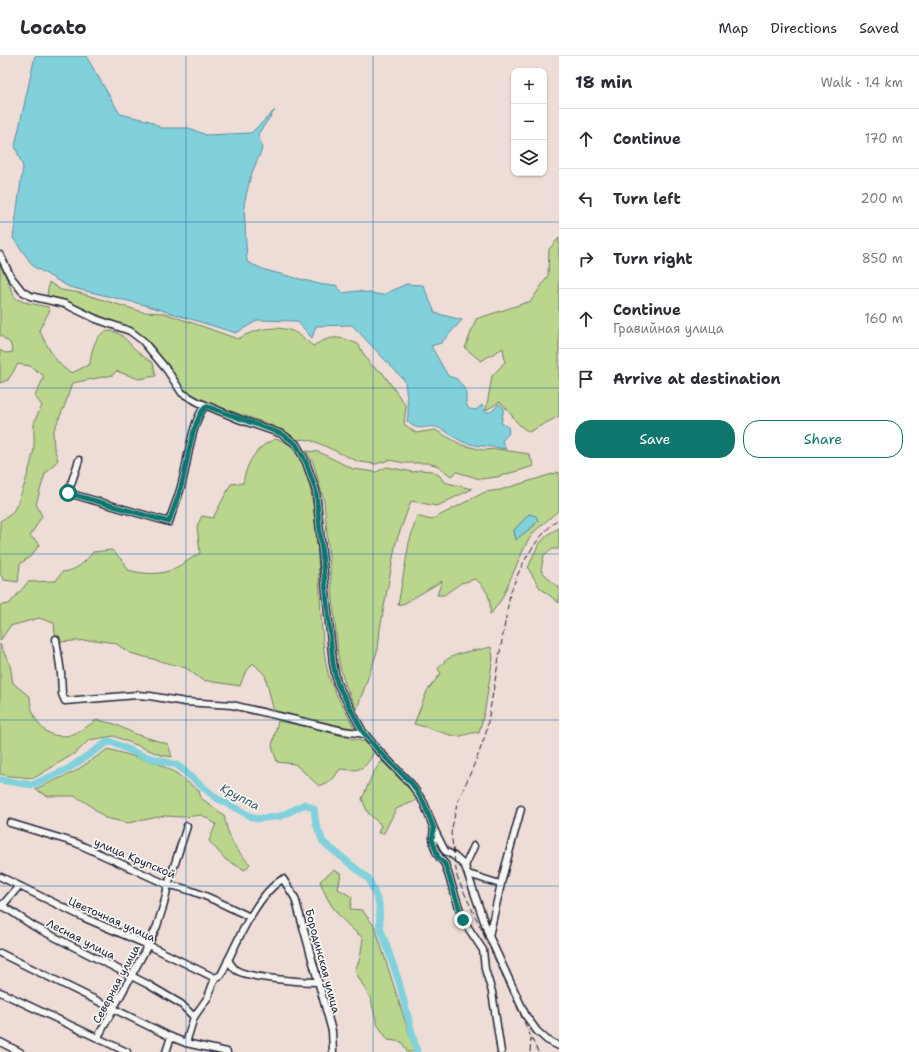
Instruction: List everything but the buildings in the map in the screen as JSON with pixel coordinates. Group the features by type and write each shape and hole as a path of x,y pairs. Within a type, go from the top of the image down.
{"street":[{"path":"0,255 11,277 22,291 30,296 65,304 96,319 130,331 142,340 168,370 182,393 206,406 282,434 296,444 306,462 316,491 333,663 337,683 365,734 383,756 412,784 424,803 434,829 445,851 454,856 465,866 489,936 526,1016 537,1030 557,1046 558,1052"},
{"path":"78,460 68,493 169,522 180,490 190,442 200,412 206,406"},
{"path":"56,639 61,673 62,694 65,701 137,695 185,702 232,705 342,731 365,734"},
{"path":"489,936 500,884 521,809"},
{"name":"улица Крупской","path":"10,823 76,843 168,885 179,886 250,917"},
{"name":"Северная улица","path":"98,1037 148,945 164,904 168,885 187,826"},
{"path":"434,829 432,839 438,857 445,864 463,920 483,950 485,969 492,992 501,1052"},
{"path":"465,866 474,846"},
{"path":"468,874 500,884"},
{"name":"Цветочная улица","path":"1,877 85,918 148,945 215,978"},
{"name":"Бородинская улица","path":"250,917 274,884 283,880 295,898 317,982 332,1031 333,1052"},
{"path":"1,906 19,886"},
{"name":"Лесная улица","path":"1,906 35,927 131,976 181,1004 194,1017"},
{"path":"186,1043 194,1017 208,997 215,978 222,974 250,917"},
{"path":"0,953 171,1037 186,1043 227,1052"},
{"path":"228,960 236,970 250,974 294,982 317,982"},
{"path":"1,993 98,1037 127,1052"},
{"path":"166,1052 171,1037"},
{"path":"0,1042 20,1052"}],"green space":[{"path":"559,238 559,416 529,432 519,425 500,402 486,410 492,376 505,362 503,348 481,361 465,348 476,319 531,301 548,276 549,249"},
{"path":"0,263 15,298 24,302 48,307 50,310 39,330 52,354 66,370 72,373 90,364 96,340 105,332 111,331 121,335 140,354 153,363 156,376 139,379 116,371 113,375 72,383 65,405 53,432 54,448 58,460 45,474 36,504 42,516 30,536 40,544 32,555 20,564 18,582 4,580 0,574 0,521 10,515 22,493 33,453 34,422 42,406 35,396 43,379 43,375 30,366 18,364 8,380 0,383 0,350 5,353 13,352 10,343 0,335"},
{"path":"49,282 61,290 80,293 143,312 164,313 238,339 252,332 275,328 298,334 313,346 330,338 340,338 351,341 358,344 370,365 382,372 406,406 404,424 416,433 435,430 462,445 483,450 497,449 529,454 534,466 497,477 480,479 457,472 451,476 438,466 428,463 404,463 389,460 376,464 359,462 316,442 304,439 297,440 269,424 204,402 185,391 152,345 136,330 115,323 66,300 47,296"},
{"path":"276,439 290,445 302,463 310,488 315,520 325,656 332,686 355,729 274,712 265,675 253,663 244,675 240,686 202,680 186,668 130,653 115,643 95,640 56,642 54,623 39,618 10,626 0,641 0,605 9,604 28,582 56,581 62,572 76,568 93,552 112,550 124,562 128,570 152,574 170,571 200,553 197,526 202,516 213,518 231,484 243,483 247,468 258,450"},
{"path":"306,451 319,452 353,469 376,472 387,467 413,472 420,470 432,471 440,476 444,482 472,489 437,506 411,501 396,542 380,629 378,649 357,709 345,683 339,662 324,501 313,462"},
{"path":"559,472 559,510 535,531 527,542 501,600 490,615 488,595 476,579 461,583 444,595 437,595 442,581 405,603 398,605 409,543 417,516 431,520 485,492 500,490","holes":["529,514 535,525 516,539 514,530"]},
{"path":"559,528 559,549 553,549 544,555 541,570 554,584 559,587 559,603 540,588 528,568 539,544 547,535"},
{"path":"0,644 10,665 13,683 30,697 32,711 35,718 43,729 49,733 67,736 81,730 97,720 115,724 135,734 168,744 172,757 161,755 114,736 89,740 77,752 34,778 0,774"},
{"path":"491,647 493,657 485,709 479,733 454,736 414,724 427,691 441,673 438,669 443,663 455,655"},
{"path":"278,721 309,727 365,742 374,752 367,763 361,768 357,770 340,769 333,779 319,786 295,764 277,762 272,746"},
{"path":"108,749 157,763 176,773 199,791 201,798 224,815 232,842 250,864 245,870 226,860 209,841 216,824 202,815 184,817 164,816 128,823 105,818 87,803 74,796 47,796 35,789 74,772"},
{"path":"382,761 417,797 415,801 396,809 384,833 378,833 381,825 368,813 362,799 373,773"},
{"path":"334,870 341,874 338,889 352,897 350,909 362,910 375,927 415,1052 407,1052 402,1042 388,1040 377,1024 371,1000 355,971 360,958 363,938 337,913 327,898 320,881"}],"water":[{"path":"35,56 86,56 120,114 150,121 161,128 189,128 206,135 251,133 275,110 258,134 262,149 251,175 244,204 247,262 265,270 323,285 336,285 343,293 357,291 383,295 406,284 423,285 435,313 462,320 441,343 431,346 448,376 457,379 466,391 466,404 469,409 476,410 482,405 486,412 491,412 499,404 504,408 501,423 508,427 509,433 502,441 506,449 468,444 439,428 419,428 411,425 407,421 408,406 405,381 352,325 316,326 312,338 297,321 258,320 236,333 145,305 69,287 34,267 13,238 23,167 15,146"},
{"path":"529,514 536,516 538,520 516,540 514,530"}],"waterway":[{"name":"Круппа","path":"0,780 32,785 68,769 109,741 143,756 177,765 216,798 256,819 281,816 305,804 314,809 316,824 323,842 369,879 379,904 380,927 399,982 417,1052"}],"railway":[{"path":"538,1052 457,877 451,833 457,804 486,733 510,594 529,553 542,535 559,518"},
{"path":"530,1052 531,1038"}],"route":[{"path":"68,493 169,522 182,482 190,442 200,412 206,406 282,434 296,444 306,462 316,491 333,663 337,683 363,732 392,766 412,784 424,803 434,829 432,839 438,857 445,864 463,920"}]}
